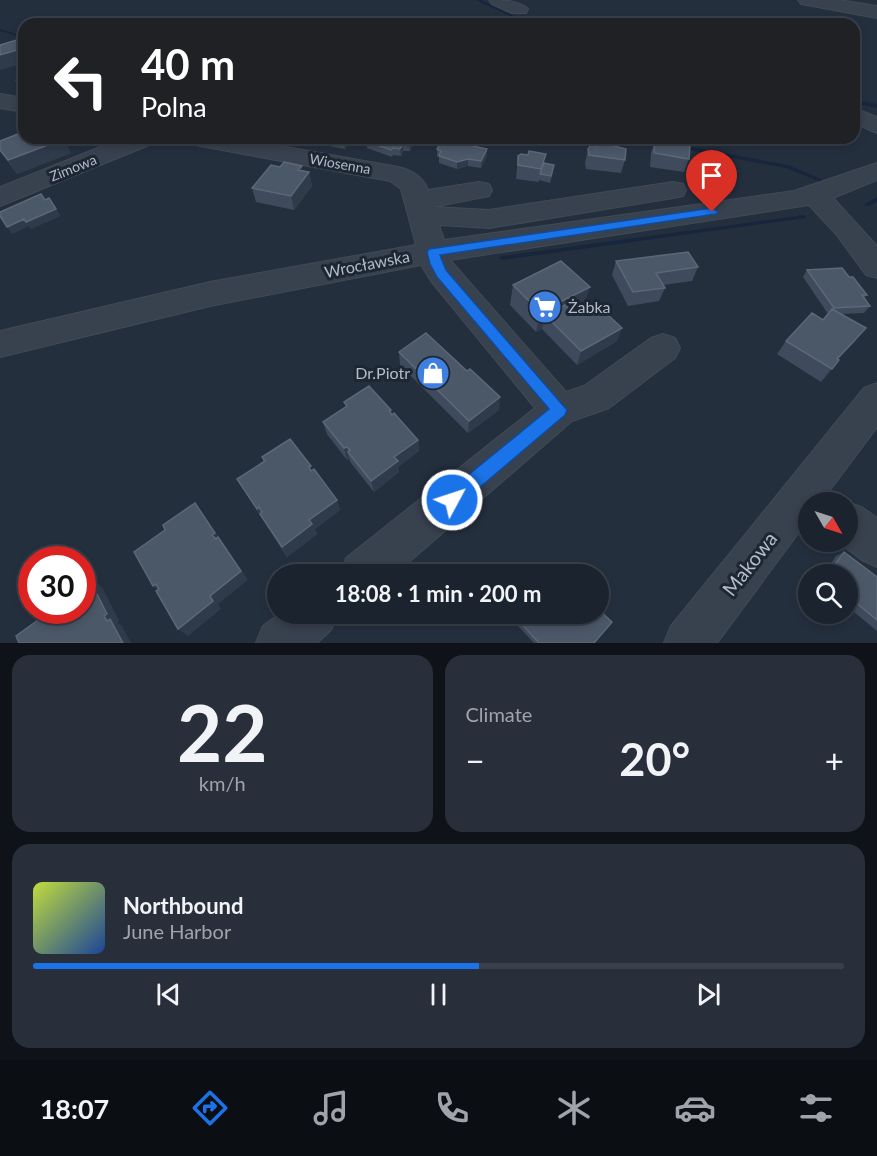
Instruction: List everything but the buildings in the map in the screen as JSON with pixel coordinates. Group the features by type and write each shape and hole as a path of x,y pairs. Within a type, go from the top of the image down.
{"street":[{"path":"498,0 519,9"},
{"path":"807,0 877,12"},
{"path":"0,101 18,104"},
{"name":"Zimowa","path":"0,198 130,144"},
{"name":"Wiosenna","path":"228,144 398,175 413,185 436,264 559,410"},
{"name":"Wrocławska","path":"0,344 210,294 433,252 780,203 815,195 877,171"},
{"path":"420,207 479,190"},
{"path":"420,207 489,219 673,190"},
{"path":"815,195 839,218 877,267"},
{"path":"374,564 559,410 596,397 663,348"},
{"name":"Makowa","path":"816,492 877,399"},
{"name":"Makowa","path":"687,643 798,514"},
{"path":"858,531 877,545"},
{"path":"280,643 303,624"}],"waterway":[{"path":"478,0 516,18"},
{"path":"0,30 18,35"},
{"path":"860,103 877,106"},
{"path":"681,147 788,167 820,180"},
{"path":"867,205 877,199"},
{"path":"502,258 804,217"}],"place":[{"name":"Żabka","path":"545,307"},
{"name":"Dr.Piotr","path":"433,373"}],"route":[{"path":"452,500 559,410 442,273 436,264 433,252 712,212"}]}
